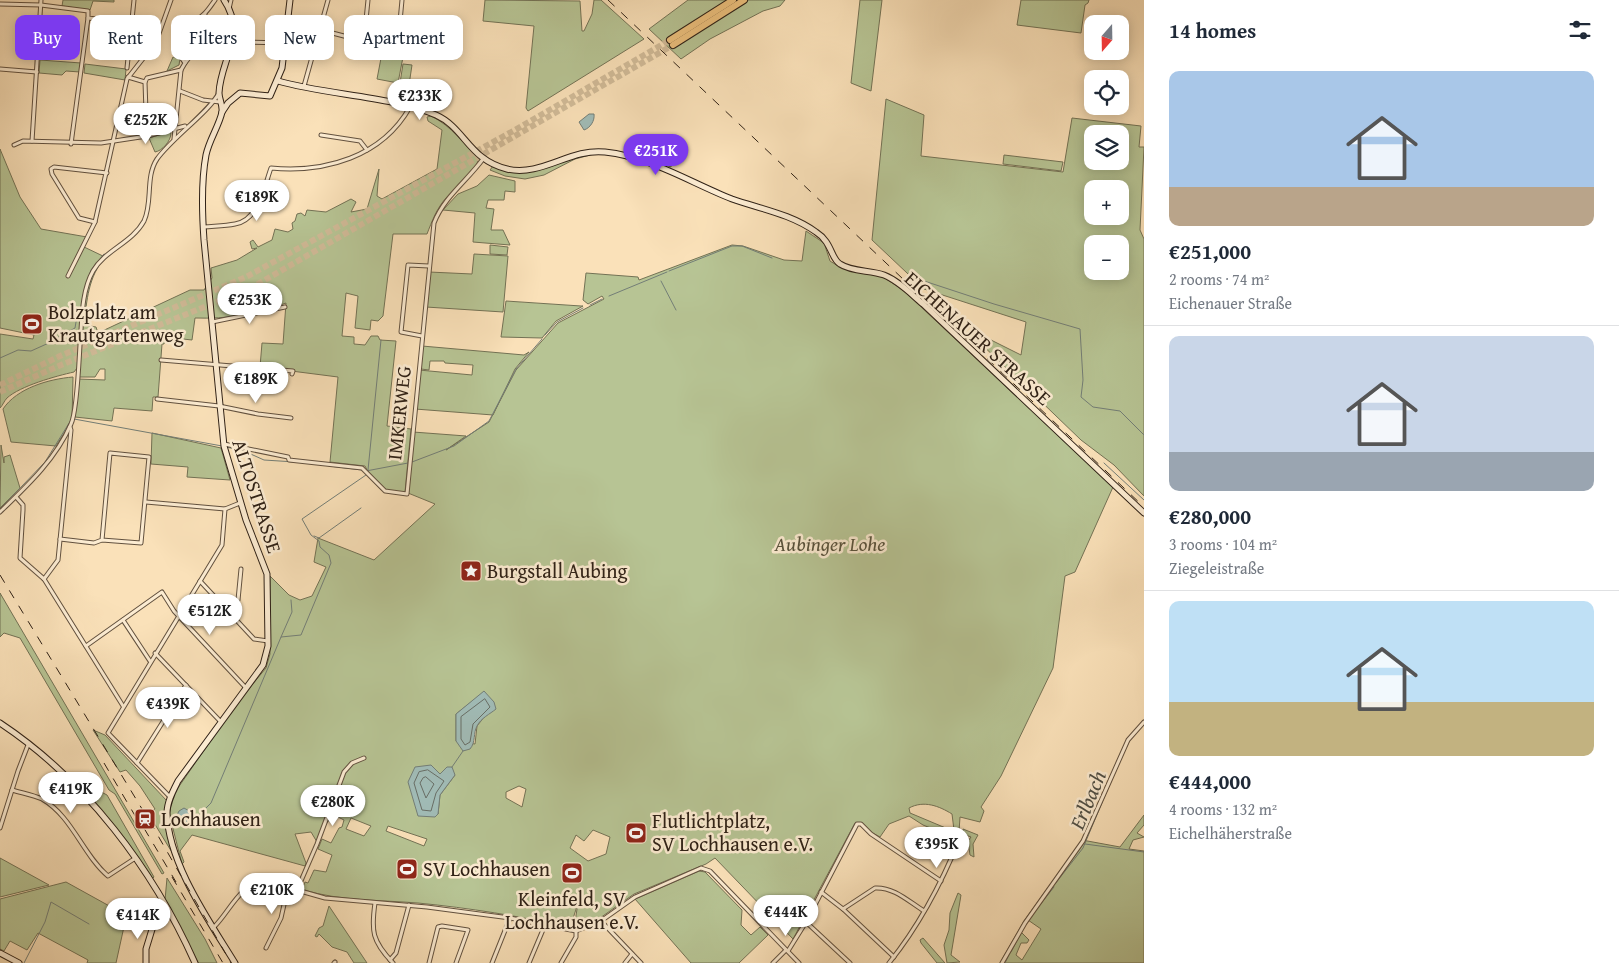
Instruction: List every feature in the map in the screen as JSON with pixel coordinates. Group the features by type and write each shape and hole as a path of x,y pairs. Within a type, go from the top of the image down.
{"highway":[{"path":"733,0 671,42 744,0"}],"main road":[{"name":"ALTOSTRASSE","path":"224,0 229,15"},
{"path":"288,15 290,0"},
{"name":"ALTOSTRASSE","path":"170,797 178,781 263,666 268,654 267,574 240,503 224,446 203,227 206,154 222,113 219,92 227,60"},
{"path":"222,113 228,103 240,93 268,97 278,81 283,60"},
{"name":"EICHENAUER STRASSE","path":"278,81 410,107 444,119 483,159 504,168 527,170 578,153 612,152 660,167 732,198 801,222 826,239 835,259 841,265 885,276 924,304 1144,513"},
{"path":"221,102 228,103"},
{"path":"0,723 81,790 134,859 167,910 195,963"},
{"path":"170,797 167,812 168,823 178,859 235,963"},
{"path":"146,962 146,949 161,900"},
{"path":"158,911 167,910"},
{"path":"0,953 19,963"}],"street":[{"path":"32,141 41,0"},
{"path":"132,15 134,0"},
{"path":"68,276 95,222 123,92 128,77 156,42 171,0"},
{"path":"185,63 178,53 183,28 205,14 216,0"},
{"path":"229,10 231,0"},
{"path":"324,15 328,0"},
{"path":"366,15 368,0"},
{"path":"334,33 394,47 398,43 402,0"},
{"path":"0,4 41,6 88,12 71,144"},
{"path":"127,68 128,60"},
{"path":"174,140 181,70 187,60"},
{"path":"304,86 312,60"},
{"path":"0,69 37,72"},
{"path":"146,112 145,82 147,78 181,70"},
{"path":"128,77 145,82"},
{"path":"180,91 213,102 221,102"},
{"path":"0,512 44,467 70,427 73,419 85,295 89,280 106,255 137,231 144,220 154,164 187,126 213,102 219,92"},
{"path":"203,227 237,224 250,216 258,203 271,168 314,168 340,162 367,150 386,137 410,107"},
{"path":"14,145 22,141 71,144 113,141 147,136 187,126"},
{"path":"321,135 360,141 367,150"},
{"name":"IMKERWEG","path":"224,446 288,456 289,460 366,469 385,491 406,494 432,230 437,216 450,196 468,179 483,159"},
{"path":"95,222 79,218 52,174 51,169 54,167 107,173"},
{"path":"422,336 401,332 405,292 408,265 429,266"},
{"path":"211,322 285,307"},
{"path":"161,360 293,371 292,374"},
{"path":"157,399 219,406 291,418"},
{"path":"44,579 58,560 70,427"},
{"path":"60,539 94,543 102,540 141,543 149,457 110,453 102,540"},
{"path":"16,497 23,505 19,555 44,579 123,706"},
{"path":"146,502 225,509 240,503"},
{"path":"170,797 108,733 222,544 225,509"},
{"path":"228,611 238,600 241,569"},
{"path":"200,581 254,639 268,641"},
{"path":"86,646 162,592 178,616 246,689"},
{"path":"123,620 150,662"},
{"path":"155,653 221,722"},
{"path":"137,763 186,685"},
{"path":"1002,963 1025,922 1083,841 1128,740 1144,722"},
{"path":"0,828 28,745"},
{"path":"297,890 317,844 344,772 352,763 364,758"},
{"path":"12,790 38,798 49,804 67,822 108,876"},
{"path":"773,963 787,950 806,922 859,823 941,881"},
{"path":"889,963 924,912 941,881 960,838"},
{"path":"106,882 108,876 134,859"},
{"path":"214,927 235,900 252,884 269,882 325,898 409,905 510,918 576,931 601,921 634,897 701,868 710,871 800,963"},
{"path":"266,948 281,918 288,887"},
{"path":"843,909 875,888 881,888 892,890 924,912"},
{"path":"821,892 843,909 894,957"},
{"path":"375,902 372,915 372,930 393,963"},
{"path":"390,960 396,953 409,905"},
{"path":"492,963 510,918"},
{"path":"601,921 640,963"},
{"path":"806,922 850,963"},
{"path":"529,963 545,924"},
{"path":"429,963 438,927 442,926 468,930 456,963"},
{"path":"561,963 576,937 576,931"},
{"path":"625,963 632,954"}],"green space":[{"path":"63,0 114,0 114,2 93,1 90,10 62,6"},
{"path":"485,0 580,1 582,31 584,31 592,14 594,0 601,0 644,39 528,111 526,108 534,26 483,21"},
{"path":"688,0 785,0 780,6 763,11 710,39 681,59 649,29"},
{"path":"860,0 882,0 871,91 851,83"},
{"path":"1021,0 1089,0 1085,5 1081,33 1017,25"},
{"path":"40,60 81,63 80,72 66,71 62,75 39,73"},
{"path":"172,60 180,60 179,65 167,71"},
{"path":"381,60 402,60 398,83 377,79"},
{"path":"85,64 126,69 125,80 84,73"},
{"path":"403,64 412,65 409,85 400,83"},
{"path":"886,99 924,115 921,156 1063,172 1072,118 1141,126 1139,147 1144,147 1140,230 1144,239 1144,496 1114,465 1081,440 975,338 979,334 1021,355 1026,322 924,289 872,240"},
{"path":"431,116 451,130 479,158 477,164 443,202 427,234 393,234 383,316 378,321 371,320 370,330 355,328 358,296 346,293 342,336 354,337 354,344 365,345 371,336 378,336 380,340 396,341 387,426 411,429 405,492 392,492 381,487 365,466 330,462 338,377 260,367 262,343 283,344 286,303 263,311 241,315 195,318 192,340 165,337 164,344 162,344 158,397 153,397 152,411 114,408 112,421 75,417 78,379 105,380 105,369 100,369 95,377 79,377 80,364 74,372 20,389 7,398 0,408 0,334 33,339 34,335 0,328 0,149 20,197 41,229 87,237 82,246 105,257 92,281 87,298 84,325 96,327 98,333 190,290 204,290 212,278 211,268 237,260 257,248 252,249 250,242 253,240 258,247 272,240 275,229 288,232 293,229 292,223 295,221 297,214 301,213 305,216 307,210 326,212 351,199 356,202 351,212 367,209 379,169 377,196 382,199 437,169 442,130 428,121 427,117"},
{"path":"169,132 171,136 166,145 155,152 149,138"},
{"path":"647,144 674,147 671,167 647,158"},
{"path":"594,154 575,159 544,175 525,179 505,176 490,170 493,166 515,172 574,156"},
{"path":"1004,155 1063,162 1061,171 1003,164"},
{"path":"489,175 515,181 515,192 505,191 504,200 488,200 486,208 494,209 491,230 503,230 510,245 473,242 475,213 443,210 458,194 477,186"},
{"name":"Aubinger Lohe","path":"806,231 824,243 830,261 838,266 882,276 904,291 1113,487 1075,572 1065,576 1053,668 1001,776 981,807 984,811 980,822 960,817 959,832 954,830 952,814 937,806 920,804 909,808 910,813 960,834 958,839 923,825 909,816 889,824 880,837 855,823 793,939 715,858 706,864 634,894 600,918 575,929 578,903 570,928 476,910 418,903 346,898 304,890 302,889 305,882 308,883 314,870 326,872 332,855 318,849 322,839 331,843 339,828 342,827 344,820 334,815 322,828 317,842 311,832 295,834 306,863 305,866 192,835 180,851 184,862 182,864 169,813 173,795 237,703 266,668 270,654 270,576 289,595 300,600 312,596 326,567 314,562 318,538 374,560 435,504 408,493 413,432 466,436 446,450 489,422 516,370 558,323 604,299 602,296 588,304 583,300 586,273 638,277 639,280 732,245 743,246 784,260 802,261","holes":["484,692 485,716 477,726 475,744 456,741 456,714","431,765 440,774 447,767 455,775 440,795 438,814","519,786 526,789 522,807 506,798 506,792","351,818 371,826 364,836 346,829","388,826 427,839 424,846 386,831","593,830 610,837 606,854 588,861 570,848 576,835 584,841"]},
{"path":"490,245 508,247 507,255 490,254"},
{"path":"474,254 508,256 503,312 426,307 429,272 472,274"},
{"path":"506,301 583,306 556,321 542,338 501,337"},
{"path":"422,346 524,355 529,352 515,369 493,415 415,409 419,370 472,375 473,365 445,363 444,361 430,361 429,370 421,369"},
{"path":"73,377 72,421 56,446 11,442 3,409 9,402 16,395 44,382"},
{"path":"152,433 221,448 230,480 187,477 188,467 151,464"},
{"path":"1,445 4,463 4,457 10,455 20,488 0,508"},
{"path":"0,593 164,873 162,874 115,794 109,790 20,638 4,633 0,637"},
{"path":"93,730 105,735 167,801 169,841 173,854 148,813 155,809 140,786 126,770 120,772"},
{"path":"80,781 107,795 154,877 152,879 80,785"},
{"path":"1144,815 1144,825 1137,833 1144,837 1133,840 1129,849 1144,851 1144,963 1000,963 1024,921 1082,840 1120,847","holes":["1028,920 1041,929 1022,960 1016,955 1021,943 1027,943 1029,940 1021,932"]},
{"path":"963,829 978,835 973,844 974,857 970,855 968,841 971,837 963,834"},
{"path":"0,858 49,885 0,897"},
{"path":"699,871 705,872 742,910 741,925 751,935 760,927 768,935 739,963 691,963 635,899"},
{"path":"167,878 205,939 217,963 198,963 165,900"},
{"path":"66,882 122,913 127,913 116,963 87,963 88,960 38,933 27,950 10,941 4,951 0,949 0,899"},
{"path":"958,893 961,895 951,955 960,962 947,963 944,945 949,930 950,913"},
{"path":"329,906 367,963 354,963 347,952 332,947 319,934 317,937 315,936 319,928 323,926"},
{"path":"923,938 945,963 937,963 921,943 920,940"}],"water":[{"path":"589,114 594,114 594,119 590,126 584,130 579,122"},
{"path":"484,691 494,702 496,709 479,723 472,746 470,749 463,751 456,741 456,714"},
{"path":"431,765 440,774 447,767 452,767 455,775 440,795 438,814 435,817 418,816 408,782 415,767"},
{"path":"184,808 198,816 191,825 183,824 176,817 179,811"}],"waterway":[{"path":"669,271 732,246 742,246 772,258"},
{"path":"83,295 91,270 104,254"},
{"path":"609,296 667,272"},
{"path":"915,278 994,304 1080,329 1083,380 1081,397 1093,407 1120,411 1144,435"},
{"path":"661,281 676,310"},
{"path":"590,305 602,299"},
{"path":"55,339 75,328 77,316 81,308"},
{"path":"545,335 557,322 583,308"},
{"path":"412,462 454,446 489,421 516,369 542,339"},
{"path":"368,470 381,340"},
{"path":"0,358 18,350 31,351 51,342"},
{"path":"74,419 222,446"},
{"path":"0,509 45,462 71,420"},
{"path":"226,447 244,451 264,460 295,462"},
{"path":"366,471 408,463"},
{"path":"1104,463 1144,500"},
{"path":"329,466 362,470"},
{"path":"198,816 211,803 281,637 301,635 331,563 329,555 320,547 319,541 311,535 302,519 366,475"},
{"path":"370,478 381,490"},
{"path":"314,536 319,538 361,508"},
{"path":"281,637 292,612 291,600"},
{"name":"Erlbach","path":"1126,748 1131,738"},
{"path":"452,767 463,751"},
{"name":"Erlbach","path":"1055,884 1083,848 1109,786"},
{"path":"1085,844 1144,852"},
{"name":"Erlbach","path":"1036,910 1054,887"},
{"path":"24,963 45,922 51,902 89,924"},
{"name":"Erlbach","path":"1011,952 1020,935"},
{"name":"Erlbach","path":"1005,963 1010,953"}],"tunnel":[{"path":"0,385 60,356 246,277 515,130 670,40"},
{"path":"0,392 61,365 251,288 673,45"}],"railway":[{"path":"608,0 1144,507"},
{"path":"0,575 153,827 231,963"},
{"path":"104,763 137,819"},
{"path":"135,813 176,882"},
{"path":"172,877 223,963"}],"place":[{"name":"Bolzplatz am Krautgartenweg","path":"32,324"},
{"name":"Burgstall Aubing","path":"471,571"},
{"name":"Lochhausen","path":"145,819"},
{"name":"Flutlichtplatz, SV Lochhausen e.V.","path":"636,833"},
{"name":"SV Lochhausen","path":"407,869"},
{"name":"Kleinfeld, SV Lochhausen e.V.","path":"572,873"}]}
